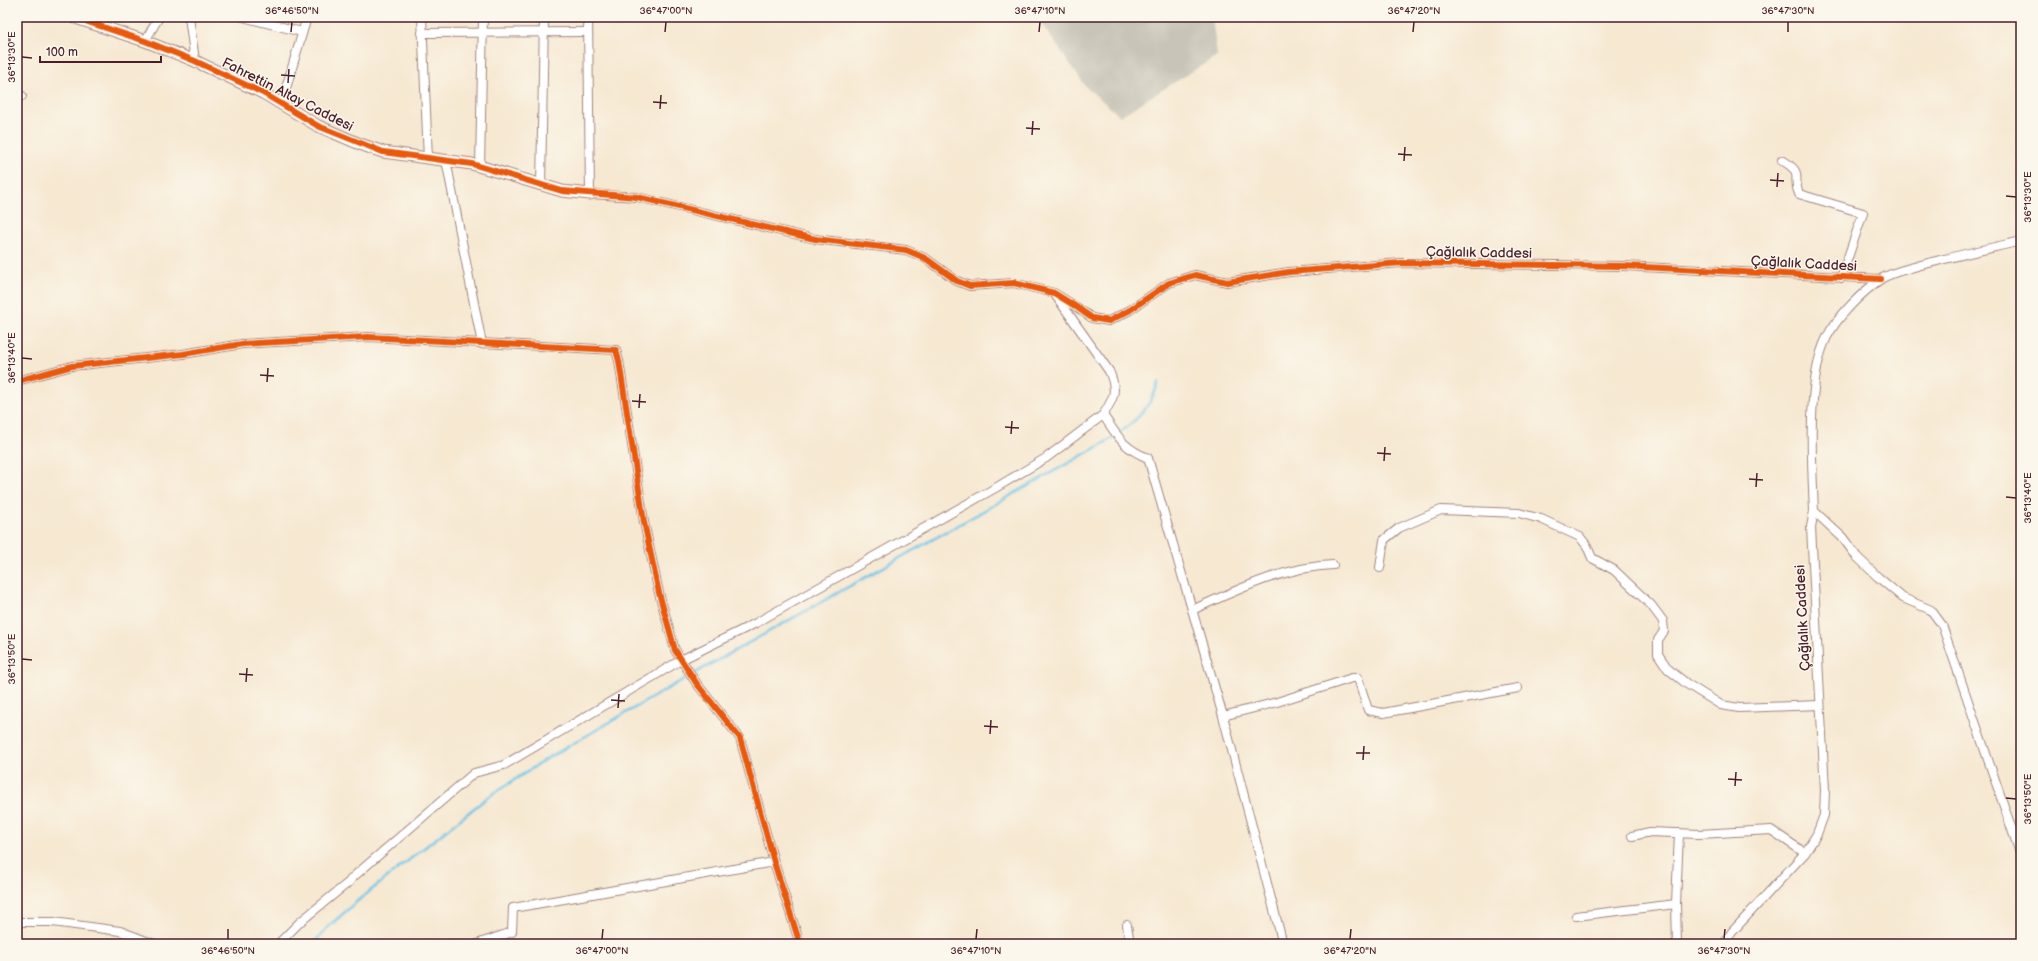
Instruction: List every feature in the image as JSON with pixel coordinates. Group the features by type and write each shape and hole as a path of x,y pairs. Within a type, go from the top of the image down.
{"street":[{"name":"Fahrettin Altay Caddesi","path":"73,17 145,41 195,61 263,93 318,126 383,152 428,159 446,160 480,167 562,191 590,194"},
{"path":"145,41 159,17"},
{"path":"189,17 195,61"},
{"path":"243,17 302,32"},
{"path":"281,105 307,17"},
{"path":"422,17 428,159"},
{"path":"480,167 483,17"},
{"path":"541,185 544,17"},
{"path":"278,944 300,922 349,882 474,773 504,765 997,487 1046,458 1103,415 1114,398 1114,381 1109,371 1054,293 1014,284 970,286 957,281 925,258 906,250 814,239 638,197 590,194 588,17"},
{"path":"422,33 588,32"},
{"path":"446,160 482,344"},
{"path":"1782,160 1794,168 1798,175 1797,190 1799,194 1863,213 1842,278"},
{"name":"Çağlalık Caddesi","path":"1724,944 1732,932 1805,853 1818,834 1824,815 1825,790 1812,574 1811,527 1814,511 1814,390 1818,362 1827,336 1845,311 1881,279 1902,270 1950,257 2021,241"},
{"name":"Çağlalık Caddesi","path":"1054,293 1092,318 1109,321 1130,310 1169,283 1195,275 1227,282 1290,272 1401,263 1623,266 1881,279"},
{"path":"17,382 72,366 183,354 242,344 368,337 616,350 644,522 674,650 697,684 740,738 774,862 800,944"},
{"path":"1103,415 1124,445 1132,452 1148,458 1223,716 1283,944"},
{"path":"1380,568 1384,540 1399,528 1441,510 1519,513 1540,519 1580,537 1587,546 1592,558 1614,570 1651,605 1663,621 1664,631 1658,640 1658,654 1668,669 1687,684 1721,705 1739,708 1820,705"},
{"path":"1814,511 1843,538 1857,557 1878,578 1903,598 1931,610 1942,625 2021,856"},
{"path":"1192,610 1252,583 1311,566 1333,565"},
{"path":"1223,716 1277,702 1352,678 1358,678 1368,710 1383,713 1518,688"},
{"path":"1632,836 1650,832 1712,833 1771,830 1805,853"},
{"path":"1677,944 1676,904 1679,833"},
{"path":"477,944 512,932 513,908 774,862"},
{"path":"1576,916 1676,904"},
{"path":"17,922 53,922 120,932 154,944"},
{"path":"1127,925 1130,944"}],"shaded area":[{"path":"1037,17 1212,17 1217,56 1120,116 1086,87"}],"waterway":[{"path":"313,944 327,928 355,903 488,797 548,758 681,681 1106,442 1138,417 1150,402 1158,383"}],"cycle path":[{"path":"73,17 145,41 195,61 263,93 318,126 383,152 472,164 562,191 637,197 815,239 906,250 925,258 957,281 970,286 1014,283 1054,293 1092,318 1109,321 1130,310 1169,283 1195,275 1227,282 1289,272 1401,263 1623,266 1881,279"},
{"path":"17,381 72,366 183,354 242,344 368,337 616,350 644,522 659,593 675,650 697,684 740,738 774,862 800,944"}]}
